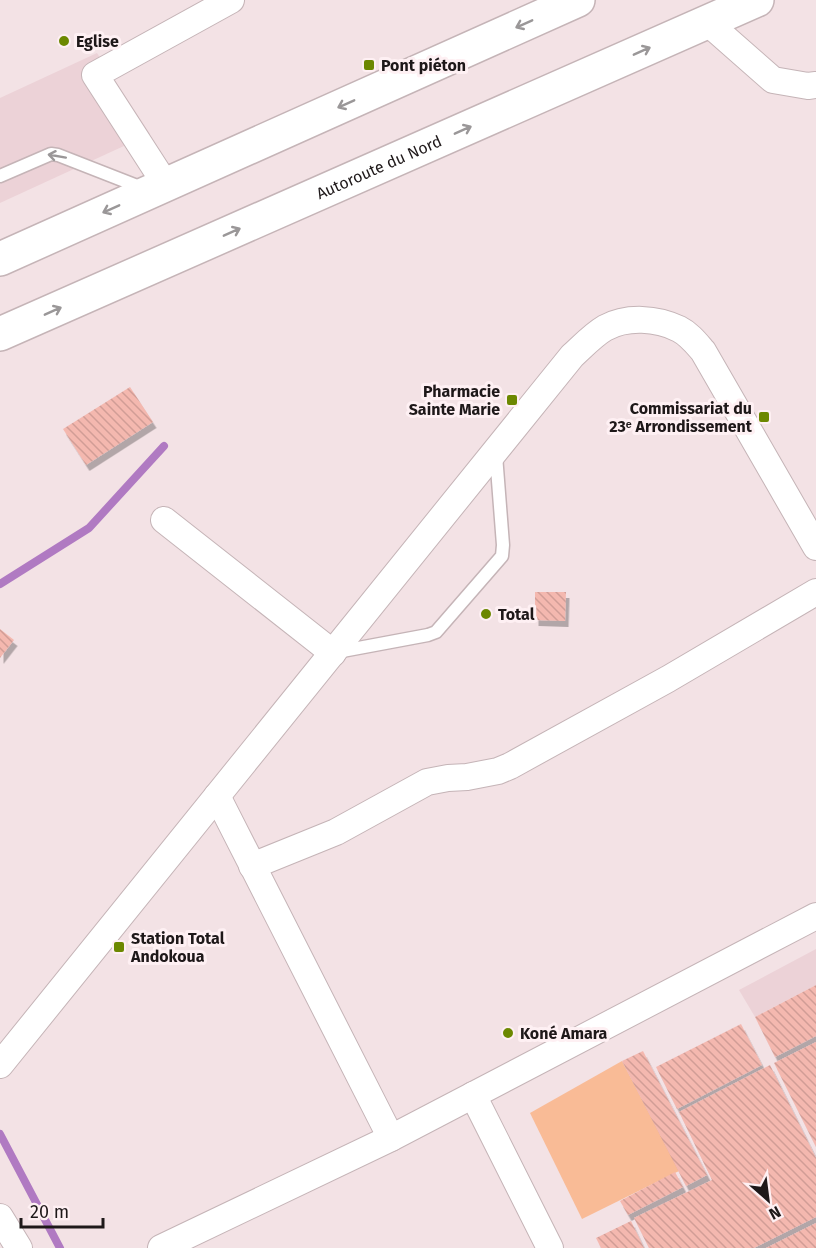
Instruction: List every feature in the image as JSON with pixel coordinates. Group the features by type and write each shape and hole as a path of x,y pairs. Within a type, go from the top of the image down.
{"highway":[{"path":"0,259 578,0"},
{"name":"Autoroute du Nord","path":"0,334 757,0"}],"street":[{"path":"158,188 95,75 231,0"},
{"path":"707,22 772,80 808,86 816,85"},
{"path":"0,1065 572,356 604,329 620,322 637,320 659,322 679,329 692,339 703,351 816,547"},
{"path":"164,520 333,653"},
{"path":"252,866 336,832 427,782 467,777 498,771 510,766 668,679 816,592"},
{"path":"218,796 390,1138"},
{"path":"161,1248 390,1138 816,916"},
{"path":"473,1095 550,1248"},
{"path":"0,1217 19,1248"}],"lane":[{"path":"0,176 51,154 158,188"},
{"path":"333,653 436,632 502,556 495,451"}],"shaded area":[{"path":"97,53 150,134 0,203 0,98"},
{"path":"816,949 816,985 755,1017 739,990"},
{"path":"622,1061 679,1171 582,1219 530,1113"}],"building":[{"path":"130,387 153,422 86,465 63,429"},
{"path":"535,592 566,592 565,621 535,620"},
{"path":"0,629 14,640 0,658"},
{"path":"816,985 816,1036 775,1057 755,1017"},
{"path":"741,1024 762,1065 677,1109 656,1067"},
{"path":"816,1042 816,1147 774,1063"},
{"path":"643,1051 707,1175 686,1186 622,1061"},
{"path":"770,1065 816,1158 816,1217 754,1248 649,1248 634,1218 712,1180 679,1112"},
{"path":"675,1172 683,1187 628,1215 620,1201"},
{"path":"631,1221 644,1248 601,1248 596,1238"},
{"path":"816,1223 816,1248 766,1248"}],"waterway":[{"path":"0,584 89,528 164,446"},
{"path":"0,1134 60,1248"}],"place":[{"name":"Eglise","path":"64,41"},
{"name":"Pont piéton","path":"369,65"},
{"name":"Pharmacie Sainte Marie","path":"512,400"},
{"name":"Commissariat du 23ᵉ Arrondissement","path":"764,417"},
{"name":"Total","path":"486,614"},
{"name":"Station Total Andokoua","path":"119,947"},
{"name":"Koné Amara","path":"508,1033"}]}
